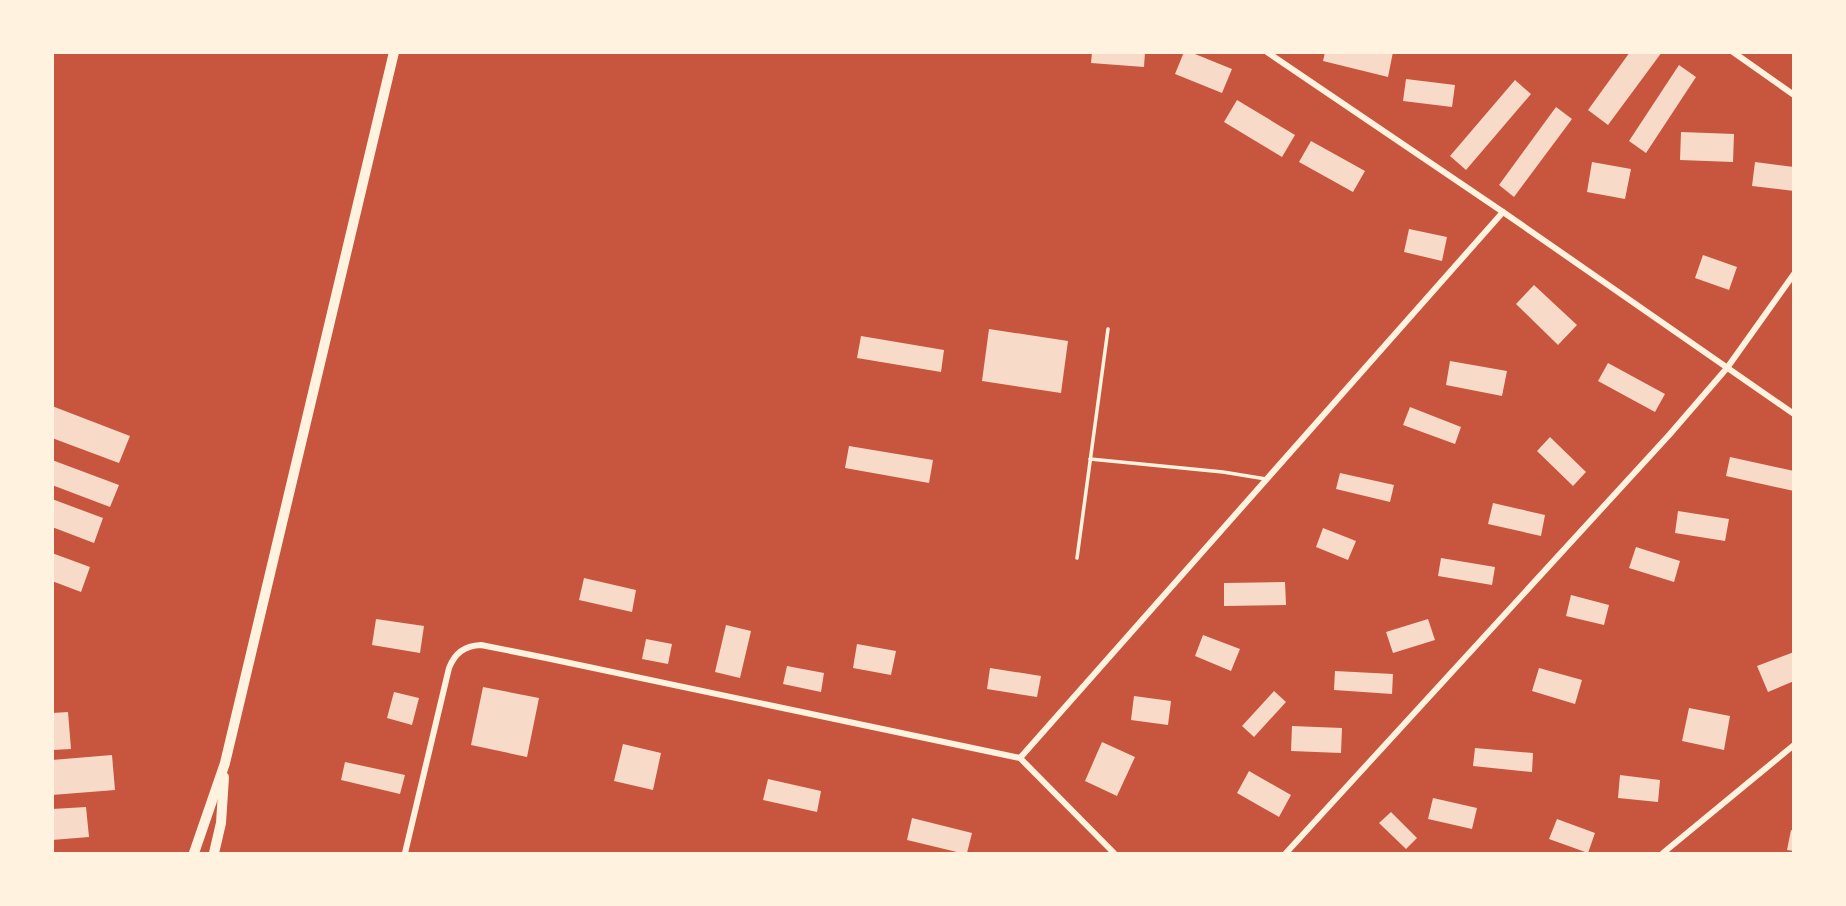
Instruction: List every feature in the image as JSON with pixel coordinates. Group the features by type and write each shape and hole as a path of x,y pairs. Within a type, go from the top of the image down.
{"highway":[{"path":"194,853 225,763 394,52"},
{"path":"214,853 221,823 225,763"}],"street":[{"path":"1267,52 1794,414"},
{"path":"1733,52 1794,95"},
{"path":"1020,758 1503,212"},
{"path":"1286,853 1670,434 1727,368 1794,274"},
{"path":"405,853 449,668 459,652 472,646 488,646 1020,758 1114,853"},
{"path":"1663,853 1794,745"}],"lane":[{"path":"1077,558 1108,329"},
{"path":"1090,459 1223,472 1266,479"}],"building":[{"path":"1092,52 1145,52 1144,67 1091,63"},
{"path":"1184,52 1232,69 1222,93 1175,74"},
{"path":"1325,52 1393,52 1388,77 1323,61"},
{"path":"1630,52 1662,52 1608,125 1588,110"},
{"path":"1679,65 1696,77 1646,153 1629,141"},
{"path":"1406,79 1455,85 1452,107 1403,101"},
{"path":"1515,80 1531,94 1466,170 1450,156"},
{"path":"1237,100 1295,135 1282,157 1224,122"},
{"path":"1556,107 1572,119 1514,197 1499,185"},
{"path":"1681,132 1734,134 1733,162 1680,160"},
{"path":"1311,141 1365,171 1353,192 1299,162"},
{"path":"1592,162 1631,169 1625,199 1587,192"},
{"path":"1755,162 1794,167 1794,191 1752,186"},
{"path":"1409,229 1447,237 1442,261 1404,252"},
{"path":"1703,255 1737,267 1729,290 1695,278"},
{"path":"1534,285 1577,325 1558,345 1516,304"},
{"path":"989,329 1068,341 1061,393 982,381"},
{"path":"861,336 944,350 941,372 857,358"},
{"path":"1450,361 1507,371 1502,396 1446,385"},
{"path":"1608,363 1665,394 1655,412 1598,381"},
{"path":"52,406 130,436 119,463 52,438"},
{"path":"1410,407 1461,427 1455,444 1403,425"},
{"path":"1550,437 1586,472 1573,486 1537,451"},
{"path":"849,446 933,460 929,483 845,468"},
{"path":"1730,457 1794,471 1794,491 1726,476"},
{"path":"52,460 119,485 110,507 52,485"},
{"path":"1340,473 1394,485 1390,502 1336,489"},
{"path":"52,499 103,518 94,543 52,527"},
{"path":"1493,503 1545,515 1541,536 1488,524"},
{"path":"1678,511 1729,519 1725,541 1675,533"},
{"path":"1323,528 1356,541 1348,560 1316,547"},
{"path":"1636,547 1680,561 1674,582 1629,568"},
{"path":"52,553 90,567 81,592 52,581"},
{"path":"1441,558 1495,567 1492,585 1438,576"},
{"path":"584,578 636,590 632,612 579,600"},
{"path":"1285,582 1286,605 1224,606 1224,583"},
{"path":"1571,595 1609,605 1604,625 1566,616"},
{"path":"376,619 424,626 420,653 372,645"},
{"path":"1428,619 1435,640 1393,653 1386,632"},
{"path":"726,625 751,631 740,678 715,672"},
{"path":"1203,635 1240,649 1231,671 1195,656"},
{"path":"646,639 672,644 668,664 642,659"},
{"path":"857,644 896,651 891,675 853,668"},
{"path":"1794,652 1794,681 1768,692 1757,666"},
{"path":"787,666 824,673 821,692 783,684"},
{"path":"990,668 1041,676 1037,697 987,689"},
{"path":"1539,668 1582,680 1575,704 1532,691"},
{"path":"1335,671 1393,674 1392,694 1334,690"},
{"path":"483,687 539,698 527,757 471,745"},
{"path":"1274,691 1286,702 1254,737 1242,726"},
{"path":"394,692 419,698 412,725 387,718"},
{"path":"1134,696 1171,701 1168,725 1131,720"},
{"path":"1689,708 1730,716 1724,750 1682,741"},
{"path":"68,712 71,749 52,750 52,713"},
{"path":"1292,726 1342,728 1341,753 1291,751"},
{"path":"1102,742 1135,757 1117,796 1085,781"},
{"path":"623,744 661,753 653,790 614,781"},
{"path":"1475,748 1533,753 1532,772 1473,766"},
{"path":"112,755 115,790 52,795 52,760"},
{"path":"345,762 405,775 400,794 341,780"},
{"path":"1249,771 1291,795 1279,817 1237,793"},
{"path":"1620,775 1660,780 1658,802 1618,798"},
{"path":"768,779 821,791 817,812 763,800"},
{"path":"1433,798 1477,808 1472,829 1428,819"},
{"path":"86,807 89,837 52,840 52,809"},
{"path":"1391,812 1417,838 1406,849 1379,823"},
{"path":"912,818 972,833 967,853 907,840"},
{"path":"1557,819 1595,833 1588,853 1549,839"},
{"path":"1791,830 1794,831 1794,851 1787,850"}]}
